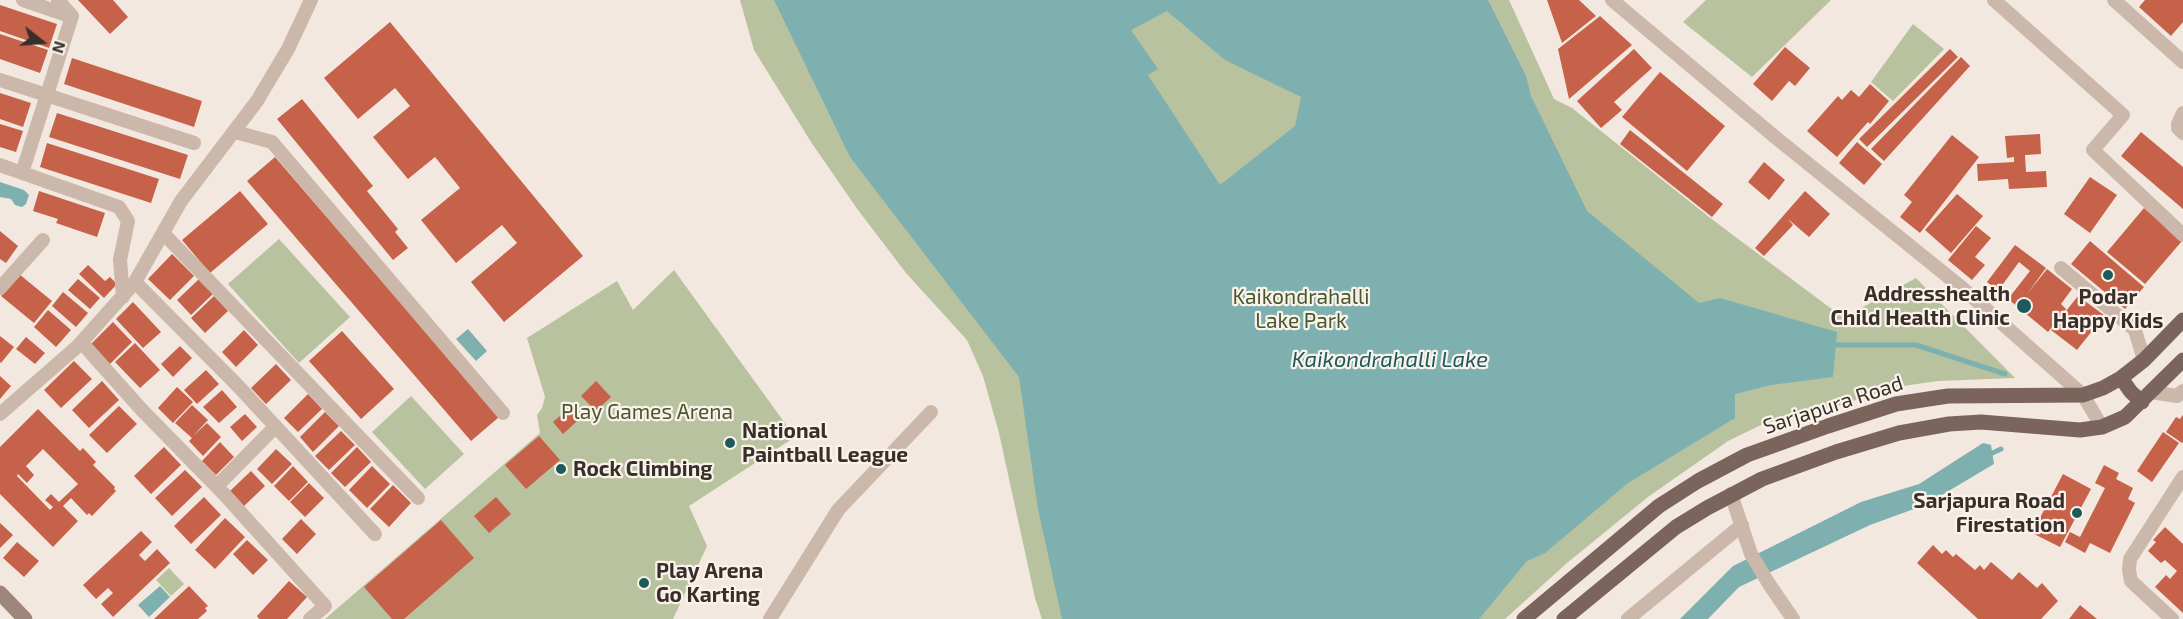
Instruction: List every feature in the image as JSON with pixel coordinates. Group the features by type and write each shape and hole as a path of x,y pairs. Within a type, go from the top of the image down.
{"main road":[{"name":"Sarjapura Road","path":"1524,619 1659,506 1698,481 1747,455 1896,404 1948,396 2083,395 2121,378 2144,360 2183,320"},
{"path":"1564,619 1676,527 1731,494 1762,479 1836,452 1899,434 1939,426 1981,422 2080,430 2102,427 2125,417 2183,360"},
{"path":"2121,378 2131,392 2147,397"},
{"path":"0,593 25,619"}],"street":[{"path":"23,0 72,16"},
{"path":"58,0 72,16"},
{"path":"0,414 82,343 135,282 181,201 257,101 288,50 311,0"},
{"path":"1612,0 1774,137 1962,287 2083,395 2102,427"},
{"path":"1994,0 2123,115 2093,150 2183,235"},
{"path":"2114,0 2183,62"},
{"path":"22,173 72,16"},
{"path":"0,80 194,144"},
{"path":"2183,113 2178,128 2183,133"},
{"path":"235,132 272,142 502,413"},
{"path":"0,165 119,207 128,221 120,260 123,297"},
{"path":"163,233 418,498"},
{"path":"0,288 43,240"},
{"path":"2061,268 2135,330 2144,360"},
{"path":"135,282 239,387 375,534"},
{"path":"82,343 141,409 217,486 325,606 310,619"},
{"path":"2147,397 2177,396 2183,391"},
{"path":"770,619 838,510 931,412"},
{"path":"217,486 275,427"},
{"path":"2172,619 2131,581 2128,570 2130,559 2183,477"},
{"path":"1731,494 1751,554 1768,584 1793,619"},
{"path":"1628,619 1742,525"}],"green space":[{"name":"Kaikondrahalli Lake","path":"740,0 1509,0 1554,99 1572,108 1709,217 1841,316 1854,312 1916,278 2015,378 1938,381 1896,387 1834,407 1763,424 1728,441 1648,497 1567,563 1505,619 1042,619 1035,598 999,433 983,376 967,340 906,273 858,210 811,142 754,50"},
{"path":"1706,0 1831,0 1752,77 1683,22"},
{"path":"1913,24 1944,49 1893,101 1871,82"},
{"path":"279,239 350,317 299,363 228,284"},
{"name":"Play Games Arena","path":"674,270 795,437 689,506 707,546 673,619 325,619 540,433 537,415 545,397 527,338 617,281 633,310"},
{"path":"411,396 464,454 425,489 372,432"},
{"path":"169,568 184,584 171,596 156,580"}],"water":[{"name":"Kaikondrahalli Lake","path":"774,0 1488,0 1526,76 1531,96 1587,211 1699,303 1720,298 1837,332 1833,377 1771,385 1735,394 1735,418 1628,483 1545,553 1527,561 1479,619 1062,619 1038,509 1019,377 850,157","holes":["1167,11 1225,60 1301,97 1295,126 1220,185 1148,75 1158,69 1131,30"]},
{"path":"0,182 24,190 29,195 26,204 22,207 15,205 11,199 0,197"},
{"path":"468,329 487,351 476,361 456,339"},
{"path":"1983,443 1991,445 1994,464 1925,505 1870,525 1739,587 1708,619 1680,619 1733,566 1861,502 1919,484"},
{"path":"160,586 170,597 149,617 138,605"}],"building":[{"path":"78,0 113,0 128,17 110,34"},
{"path":"1547,0 1579,0 1596,16 1562,43"},
{"path":"2145,0 2183,0 2183,22 2171,36 2139,7"},
{"path":"0,5 57,24 49,48 0,31"},
{"path":"1600,16 1632,45 1569,99 1558,49"},
{"path":"390,22 583,256 504,322 471,282 517,243 502,225 456,263 421,220 460,188 435,157 408,179 373,137 410,106 395,88 358,119 324,78"},
{"path":"0,34 48,50 40,73 0,59"},
{"path":"1785,47 1810,68 1795,86 1789,81 1772,101 1753,84"},
{"path":"1634,49 1652,68 1614,102 1622,110 1601,128 1577,101"},
{"path":"1950,49 1958,57 1867,147 1859,139"},
{"path":"1961,57 1970,66 1884,161 1871,149"},
{"path":"72,58 202,101 194,127 64,84"},
{"path":"1660,72 1725,126 1687,171 1622,117"},
{"path":"1870,84 1889,101 1837,157 1807,131 1838,96 1842,100 1851,90 1859,97"},
{"path":"0,93 31,103 23,127 0,119"},
{"path":"302,99 373,186 367,191 398,229 395,232 408,248 393,260 277,119"},
{"path":"57,113 188,155 180,179 49,137"},
{"path":"0,124 23,131 16,152 0,147"},
{"path":"1630,130 1723,204 1712,217 1620,144"},
{"path":"2141,132 2183,167 2183,209 2121,156"},
{"path":"2040,134 2041,154 2025,155 2026,172 2046,171 2047,187 2009,189 2008,179 1978,181 1977,164 2014,162 2014,157 2007,158 2005,136"},
{"path":"1952,135 1979,157 1920,233 1900,217 1912,202 1904,195"},
{"path":"1857,142 1882,164 1864,185 1839,163"},
{"path":"47,143 159,179 151,203 40,167"},
{"path":"275,157 499,417 471,441 247,181"},
{"path":"1764,162 1785,180 1769,200 1748,182"},
{"path":"2090,177 2117,195 2090,233 2064,214"},
{"path":"39,191 105,213 97,237 56,223 58,219 33,211"},
{"path":"240,191 268,224 210,273 182,240"},
{"path":"1805,191 1830,214 1809,237 1788,219 1793,225 1764,256 1755,248"},
{"path":"1957,194 1983,216 1951,253 1925,230"},
{"path":"2144,208 2182,241 2145,284 2107,252"},
{"path":"1976,226 1991,238 1975,257 1985,265 1972,280 1948,260"},
{"path":"0,231 18,246 6,263 0,259"},
{"name":"Podar Happy Kids","path":"2090,241 2144,287 2125,309 2071,264"},
{"path":"2015,245 2046,268 2027,294 2047,269 2072,289 2061,304 2066,309 2048,332 2008,299 2030,271 2019,262 1998,291 1987,282"},
{"path":"172,254 194,276 170,300 148,279"},
{"path":"88,265 105,281 110,277 117,284 104,298 79,274"},
{"path":"19,274 52,301 34,323 1,296"},
{"path":"78,279 100,298 90,309 68,290"},
{"path":"199,279 214,293 191,315 177,300"},
{"path":"63,292 88,313 76,327 52,306"},
{"path":"214,296 228,311 205,333 191,318"},
{"path":"2078,296 2108,318 2096,334 2092,331 2077,350 2051,330"},
{"path":"133,302 161,332 143,348 116,319"},
{"path":"48,310 71,330 56,347 34,327"},
{"path":"113,322 132,342 110,364 91,344"},
{"path":"244,330 258,345 236,367 222,352"},
{"path":"342,331 394,389 361,419 309,361"},
{"path":"0,336 14,347 1,363 0,362"},
{"path":"26,337 45,353 35,364 16,349"},
{"path":"135,343 160,370 140,388 115,362"},
{"path":"180,346 192,358 173,377 161,364"},
{"path":"74,361 92,379 61,408 44,390"},
{"path":"276,364 291,380 266,404 251,388"},
{"path":"206,370 219,384 197,404 184,390"},
{"path":"0,376 11,386 0,399"},
{"path":"102,381 119,400 89,428 72,410"},
{"path":"596,381 611,397 596,411 581,396"},
{"path":"177,387 193,402 173,423 158,408"},
{"path":"222,390 237,407 219,423 203,407"},
{"path":"308,394 322,409 298,432 284,418"},
{"path":"576,402 586,413 563,434 553,422"},
{"path":"192,405 208,420 193,436 207,423 221,437 203,456 189,441 192,438 175,423"},
{"path":"119,406 137,424 107,453 89,435"},
{"path":"38,409 80,451 83,448 96,462 93,465 115,487 116,491 92,516 89,513 87,515 71,498 63,506 78,521 53,547 0,494 0,447","holes":["43,449 78,484 59,502 51,494 45,500 53,507 50,510 17,476 18,474 27,483 34,475 26,466"]},
{"path":"325,412 339,426 313,452 300,437"},
{"path":"245,414 257,427 242,441 230,427"},
{"path":"2183,415 2182,443 2166,432 2176,417 2180,419"},
{"path":"341,431 355,445 329,470 315,456"},
{"path":"2163,432 2179,443 2152,482 2137,471"},
{"path":"539,436 560,460 526,489 505,465"},
{"path":"220,442 234,457 216,475 202,461"},
{"path":"164,447 181,465 151,494 134,476"},
{"path":"357,447 371,462 345,487 331,473"},
{"path":"276,449 292,464 272,484 257,469"},
{"path":"2104,465 2119,473 2116,479 2133,488 2128,499 2135,503 2110,553 2090,543 2085,553 2065,542 2070,532 2080,537 2105,488 2095,483"},
{"path":"293,466 308,482 289,501 274,486"},
{"path":"372,466 390,484 367,508 349,490"},
{"path":"185,470 202,487 172,516 155,498"},
{"path":"251,471 265,486 244,506 230,491"},
{"path":"2063,474 2091,489 2060,547 2032,533"},
{"path":"309,483 324,498 305,517 290,502"},
{"path":"393,485 411,503 389,527 370,509"},
{"path":"204,497 221,515 191,544 174,526"},
{"path":"496,497 511,514 489,533 474,516"},
{"path":"225,518 245,537 215,569 195,550"},
{"path":"301,519 316,534 297,554 282,539"},
{"path":"441,520 474,558 404,619 392,619 364,587"},
{"path":"0,523 13,535 0,548"},
{"path":"2165,527 2183,544 2183,613 2155,587 2166,575 2170,579 2177,571 2165,560 2161,563 2148,551 2156,542 2153,540"},
{"path":"141,531 152,542 139,555 145,561 157,549 170,563 113,617 101,604 113,593 108,588 96,599 83,585"},
{"path":"247,540 268,560 253,575 233,554"},
{"path":"17,542 39,561 24,577 3,558"},
{"path":"1933,545 1942,554 1946,550 1953,557 1956,554 1975,570 1980,565 1984,570 1991,562 2012,580 2019,572 2037,588 2042,583 2058,601 2041,619 1978,619 1917,563"},
{"path":"289,581 307,597 287,619 259,619 257,616"},
{"path":"189,586 208,606 205,608 207,611 198,619 154,619"},
{"path":"2080,605 2097,619 2069,619"}],"waterway":[{"path":"1830,345 1916,345 2005,374"},
{"path":"1986,456 2001,449"}],"place":[{"name":"Podar Happy Kids","path":"2108,275"},
{"name":"Addresshealth Child Health Clinic","path":"2024,306"},
{"name":"National Paintball League","path":"730,443"},
{"name":"Rock Climbing","path":"561,469"},
{"name":"Sarjapura Road Firestation","path":"2077,513"},
{"name":"Play Arena Go Karting","path":"644,583"}],"park label":[{"name":"Kaikondrahalli Lake Park","path":"1301,309"}]}
